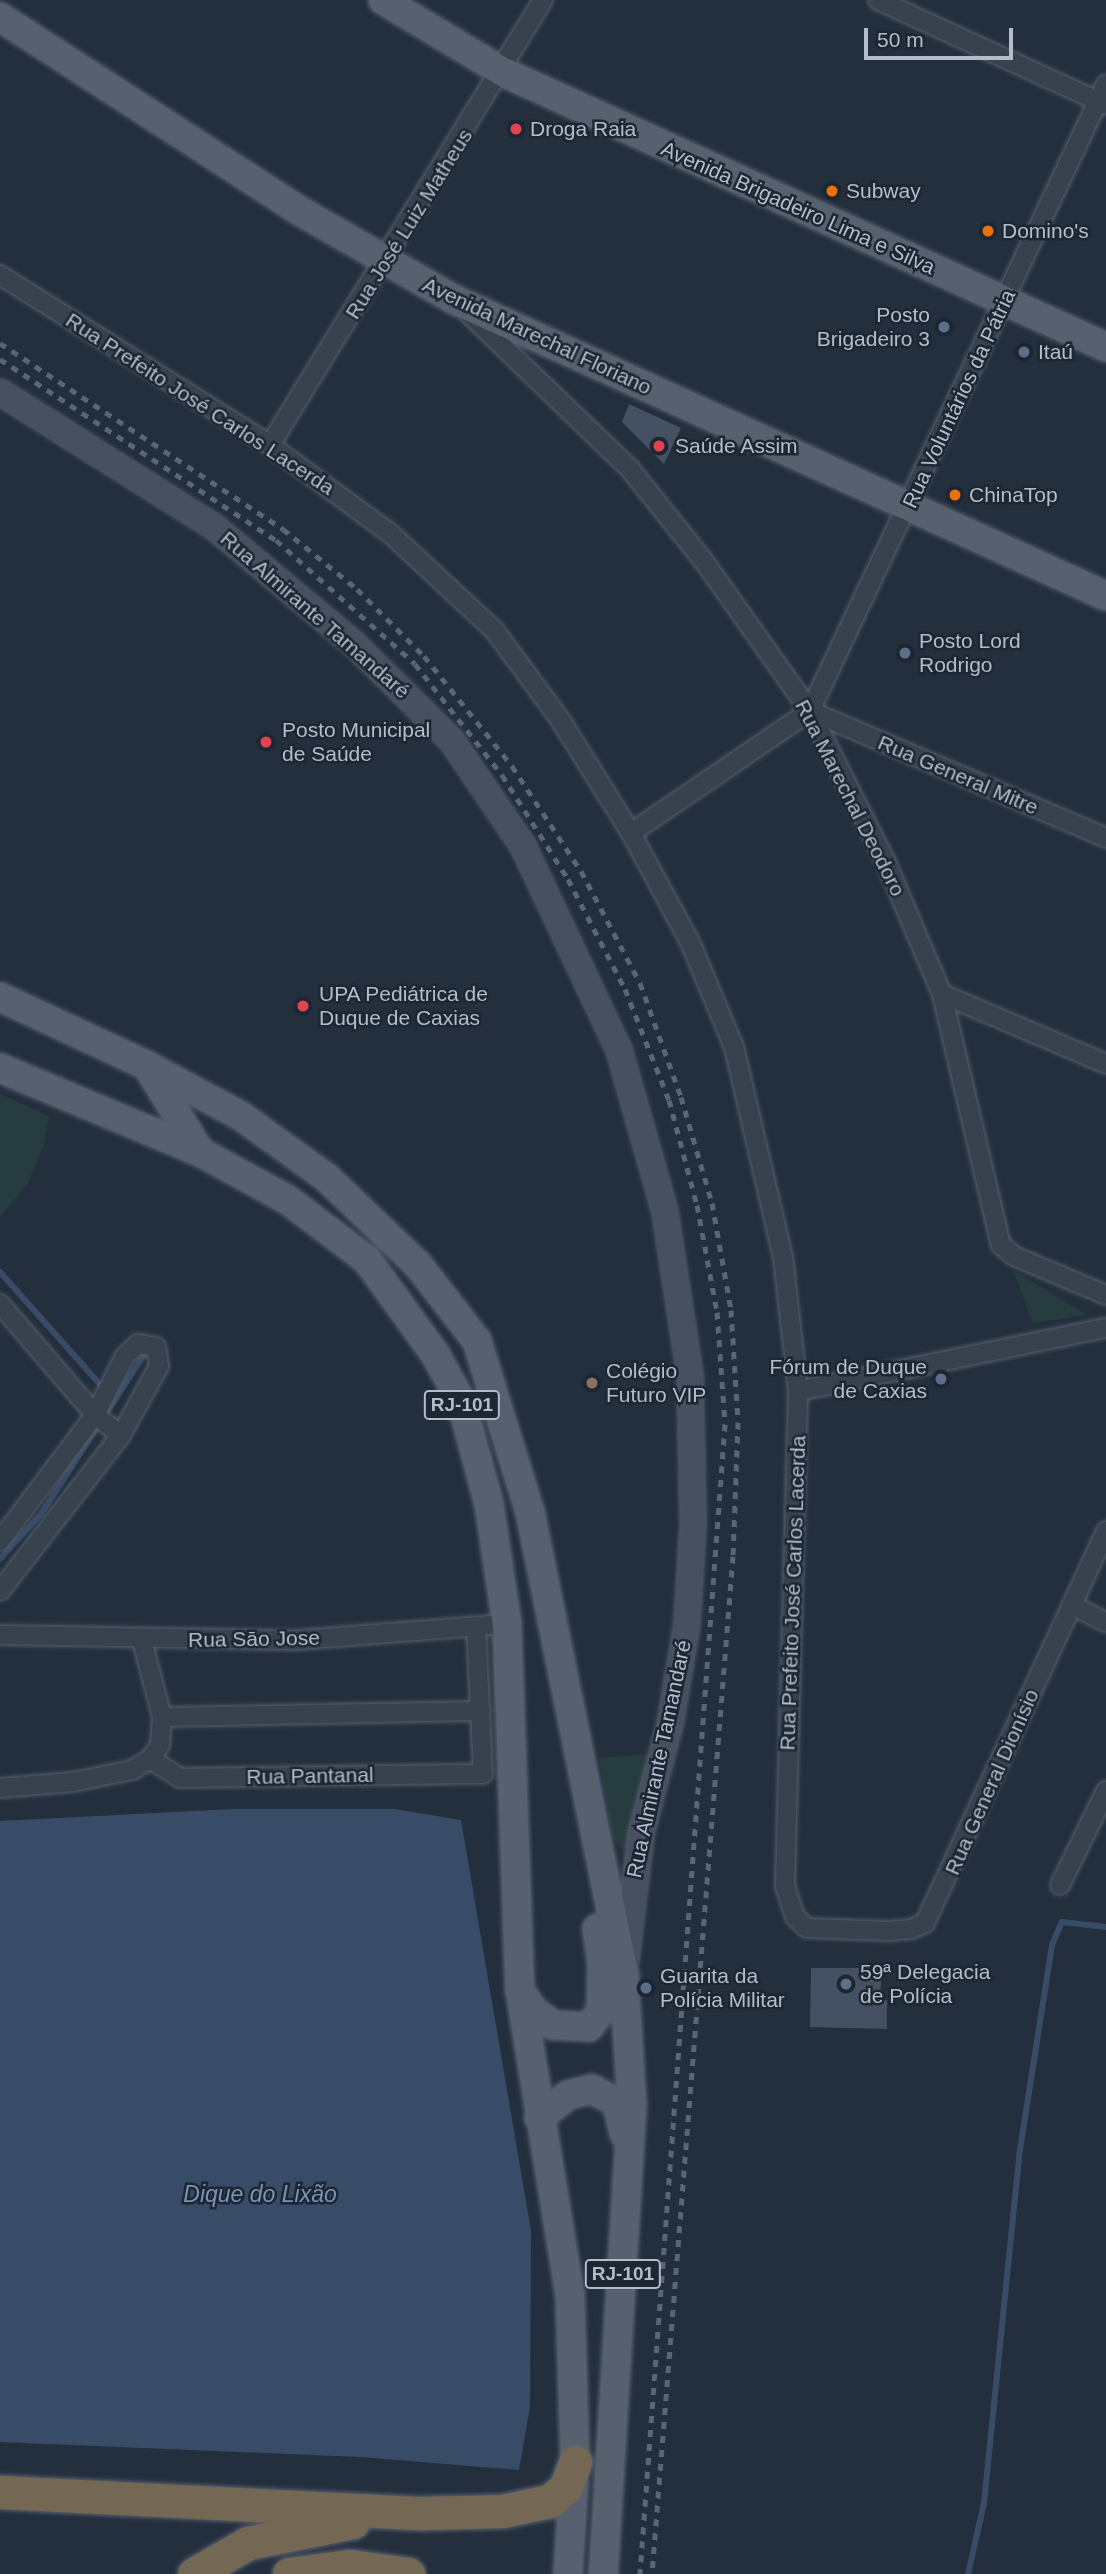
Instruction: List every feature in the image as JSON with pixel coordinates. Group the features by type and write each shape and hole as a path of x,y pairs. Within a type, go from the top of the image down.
{"highway":[{"path":"194,2574 248,2543 293,2532 421,2512 538,2505 566,2487 575,2462"},
{"path":"0,2492 421,2512"},
{"path":"289,2574 351,2566 408,2574"}],"main road":[{"name":"Avenida Brigadeiro Lima e Silva","path":"383,0 503,72 1106,347"},
{"name":"Avenida Marechal Floriano","path":"0,17 386,263 453,299 1106,596"},
{"name":"Rua Almirante Tamandaré","path":"0,392 213,526 353,643 452,741 523,846 619,1050 665,1212 690,1376 693,1525 685,1636 670,1724 641,1834 624,1975"},
{"name":"RJ-101","path":"0,998 148,1066 241,1116 326,1177 418,1265 477,1341 530,1512 624,1975 632,2105 603,2574"},
{"path":"148,1066 200,1152"},
{"name":"RJ-101","path":"0,1068 200,1152 288,1200 367,1260 435,1354 461,1401 481,1465 507,1624 520,1990 570,2294 575,2462 568,2574"},
{"path":"520,1990 534,2011 553,2025 589,2027 601,2011 602,1964 588,1861 585,1779"},
{"path":"539,2118 578,2091 605,2093 623,2114 628,2189"}],"street":[{"name":"Rua José Luiz Matheus","path":"270,445 386,263 503,72 543,0"},
{"path":"878,0 1102,104"},
{"name":"Rua Voluntários da Pátria","path":"810,711 1004,302 1102,104 1106,84"},
{"name":"Rua Prefeito José Carlos Lacerda","path":"0,275 270,445 391,534 495,631 561,722 631,833 690,942 734,1047 783,1257 798,1391 785,1886 795,1917 807,1928"},
{"name":"Rua Marechal Deodoro","path":"453,299 630,469 703,560 810,711 885,860 942,994 1002,1245 1014,1256 1106,1296"},
{"path":"631,833 810,711"},
{"name":"Rua General Mitre","path":"810,711 1106,838"},
{"path":"942,994 1106,1064"},
{"path":"0,1304 107,1415"},
{"path":"798,1391 1106,1328"},
{"path":"0,1541 107,1415 149,1387 160,1354 156,1347 138,1344 125,1356 107,1415 0,1591"},
{"name":"Rua General Dionísio","path":"807,1928 889,1931 925,1923 1106,1531"},
{"path":"1072,1605 1106,1622"},
{"name":"Rua Sāo Jose","path":"0,1635 142,1640 298,1640 507,1624"},
{"name":"Rua Pantanal","path":"150,1759 180,1777 483,1774 476,1628"},
{"path":"0,1788 74,1783 132,1770 150,1759 160,1745 162,1717 142,1640"},
{"path":"162,1717 481,1711"},
{"path":"1060,1885 1099,1827 1106,1791"}],"green space":[{"path":"0,1094 49,1116 44,1145 27,1185 0,1217"},
{"path":"1013,1270 1087,1315 1033,1323"},
{"path":"649,1754 631,1841 623,1850 613,1838 599,1758"}],"water":[{"name":"Dique do Lixão","path":"233,1809 395,1809 461,1820 531,2231 530,2407 519,2470 361,2457 0,2442 0,1821"}],"building":[{"name":"Saúde Assim","path":"629,404 681,428 664,464 622,422"},
{"name":"59ª Delegacia de Polícia","path":"811,1968 882,1968 880,1999 887,2000 887,2029 810,2027"}],"waterway":[{"path":"0,1272 106,1391"},
{"path":"0,1559 41,1514 147,1350"},
{"path":"968,2574 984,2503 1019,2156 1052,1945 1062,1922 1106,1927"}],"railway":[{"path":"0,343 283,529 357,589 424,656 512,766 581,871 640,983 681,1097 712,1203 731,1310 738,1422 733,1556 652,2574"},
{"path":"0,359 276,540 415,664 502,775 568,879 625,989 669,1100 697,1205 717,1312 725,1424 640,2574"}],"place":[{"name":"Droga Raia","path":"516,129"},
{"name":"Subway","path":"832,191"},
{"name":"Domino's","path":"988,231"},
{"name":"Posto Brigadeiro 3","path":"944,327"},
{"name":"Itaú","path":"1024,352"},
{"name":"Saúde Assim","path":"659,446"},
{"name":"ChinaTop","path":"955,495"},
{"name":"Posto Lord Rodrigo","path":"905,653"},
{"name":"Posto Municipal de Saúde","path":"266,742"},
{"name":"UPA Pediátrica de Duque de Caxias","path":"303,1006"},
{"name":"Fórum de Duque de Caxias","path":"941,1379"},
{"name":"Colégio Futuro VIP","path":"592,1383"},
{"name":"59ª Delegacia de Polícia","path":"846,1984"},
{"name":"Guarita da Polícia Militar","path":"646,1988"}]}
